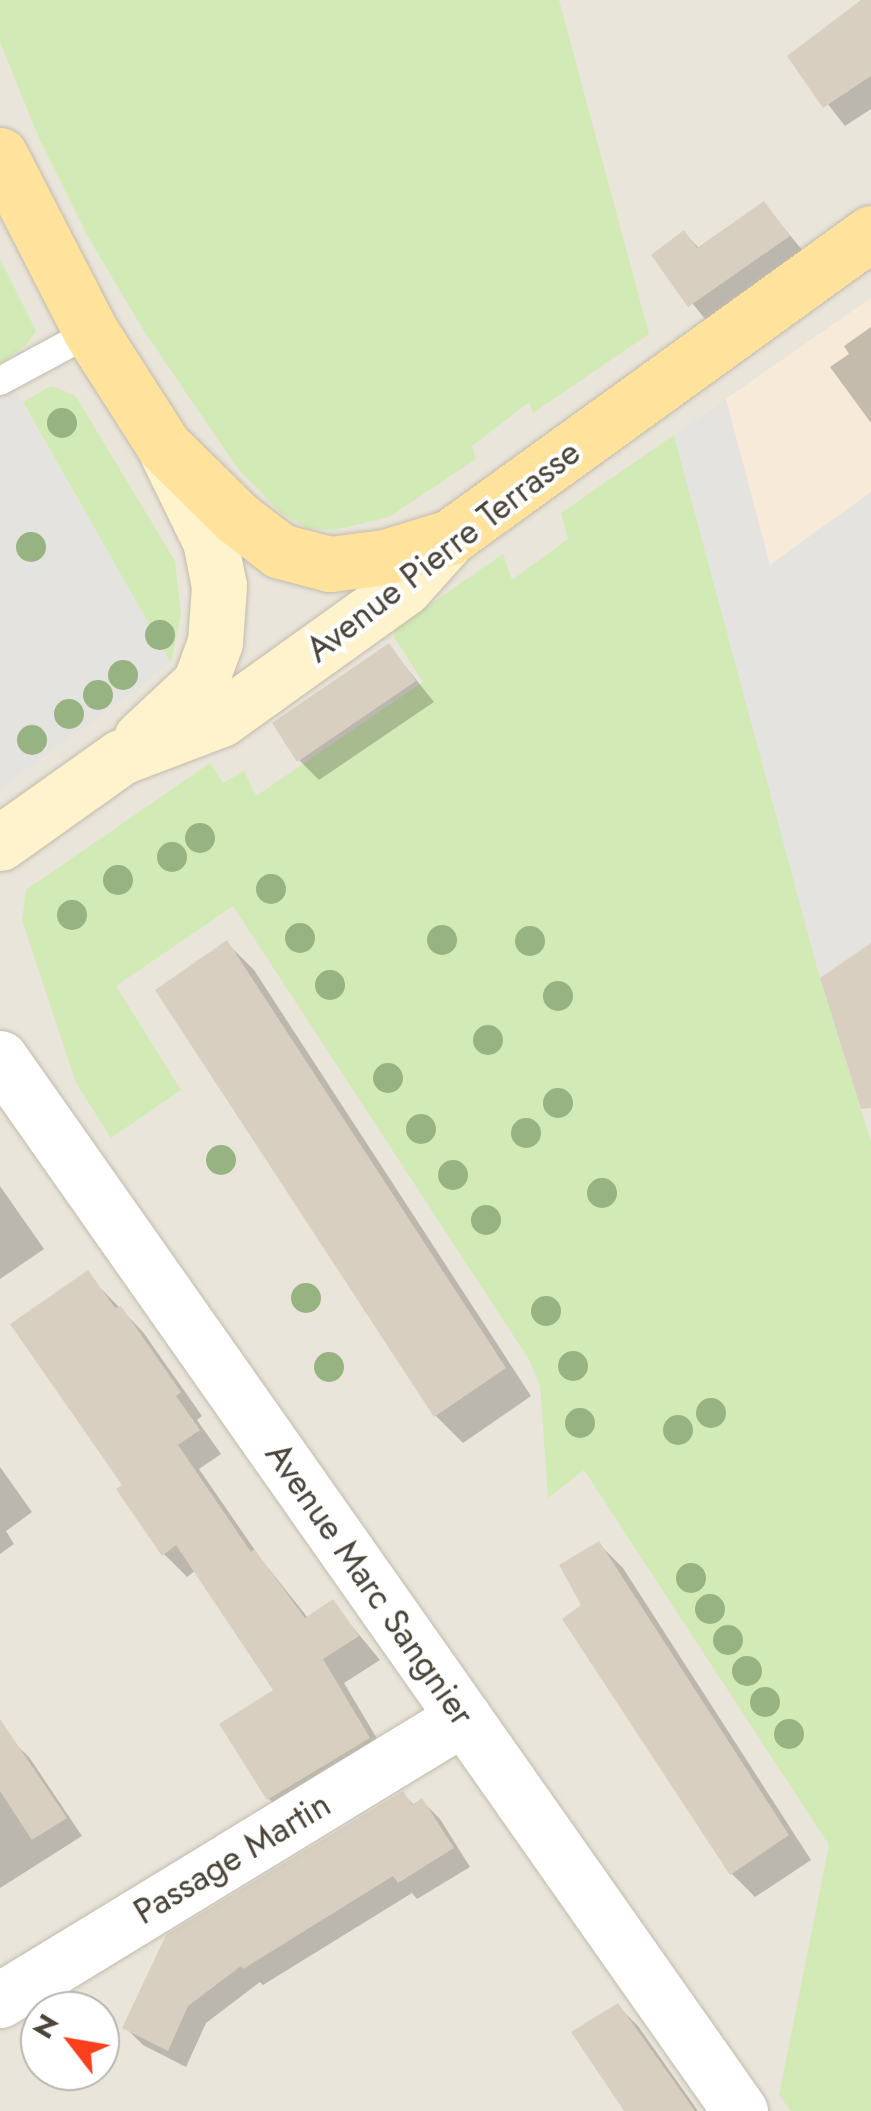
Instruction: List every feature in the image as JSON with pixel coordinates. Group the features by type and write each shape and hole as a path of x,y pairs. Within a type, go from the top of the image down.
{"main road":[{"path":"0,155 91,332 164,446 210,541 220,586 215,642 200,684 121,757"},
{"name":"Avenue Pierre Terrasse","path":"0,843 121,757 221,720 404,588 450,537 871,233"},
{"path":"164,446 237,518 280,551 330,564 385,557 450,537"}],"street":[{"name":"Avenue Marc Sangnier","path":"0,1058 740,2111"},
{"name":"Passage Martin","path":"0,2000 464,1717"}],"lane":[{"path":"0,381 91,332"}],"shaded area":[{"path":"0,0 871,0 871,2111 0,2111"},
{"path":"871,298 871,943 760,753 674,435"},
{"path":"0,364 171,663 0,789"},
{"path":"726,399 770,565 871,492 871,943 820,978 674,435"}],"green space":[{"path":"0,0 559,0 649,334 533,413 529,402 472,446 476,459 389,517 335,530 307,528 281,513 238,469 142,328 86,233 39,138 0,42"},
{"path":"0,259 36,331 25,346 0,364"},
{"path":"51,386 75,395 175,561 181,614 171,663 23,402"},
{"path":"674,435 820,978 871,1142 871,2111 791,2111 779,2095 829,1845 584,1470 548,1498 540,1385 528,1358 233,906 116,986 181,1090 111,1138 76,1083 22,920 26,890 210,763 223,783 244,771 256,796 423,682 394,637 396,628 503,554 512,580 568,539 561,513"}],"building":[{"path":"861,0 871,0 871,76 823,108 787,56"},
{"path":"764,201 790,236 688,307 651,255 684,230 697,248"},
{"path":"389,643 416,681 297,762 272,723"},
{"path":"227,940 506,1368 434,1417 155,990"},
{"path":"871,943 871,1108 861,1109 820,978"},
{"path":"88,1270 115,1308 121,1306 181,1392 176,1396 200,1430 178,1445 251,1552 254,1549 305,1618 333,1599 359,1636 323,1659 370,1738 267,1800 219,1724 273,1690 176,1545 162,1556 116,1489 122,1485 10,1324"},
{"path":"599,1541 789,1835 730,1875 562,1619 581,1605 559,1565"},
{"path":"0,1719 67,1818 32,1840 0,1791"},
{"path":"403,1791 412,1805 422,1798 454,1848 398,1883 393,1876 243,1969 241,1966 188,2006 168,2051 122,2028 166,1935"},
{"path":"618,2003 695,2111 624,2111 571,2032"}]}
